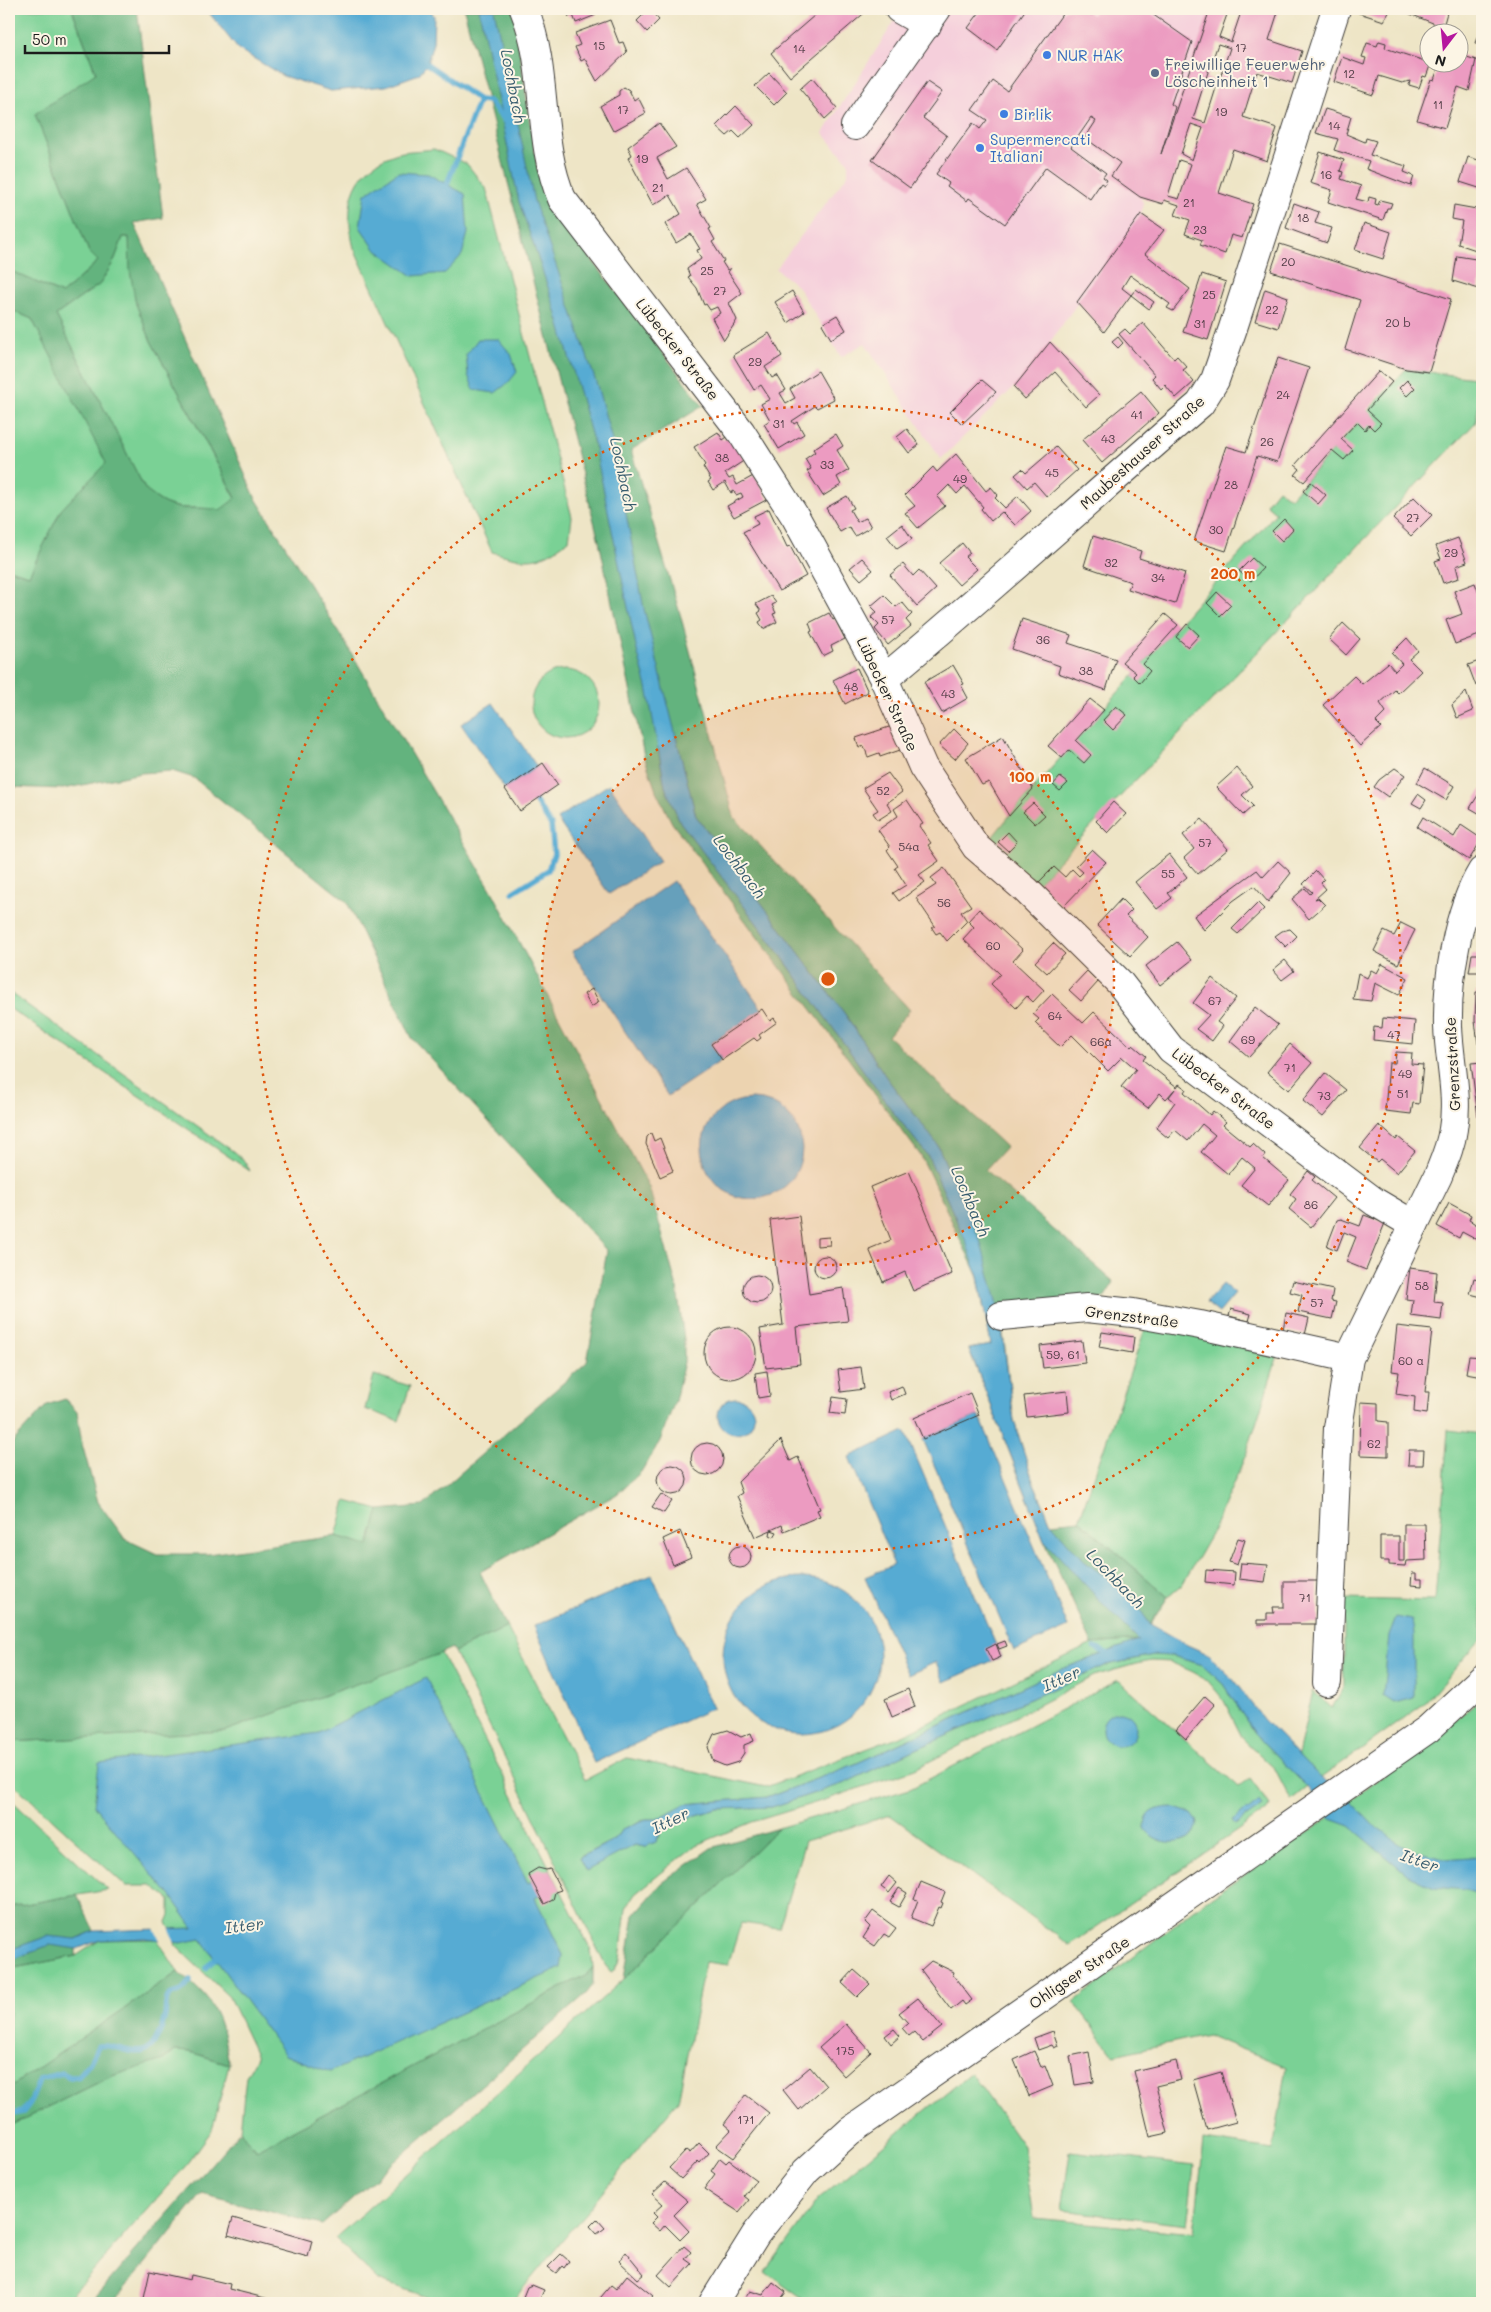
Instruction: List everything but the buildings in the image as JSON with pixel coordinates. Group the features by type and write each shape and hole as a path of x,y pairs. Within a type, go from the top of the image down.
{"street":[{"name":"Lübecker Straße","path":"524,9 534,32 552,170 562,199 741,432 796,518 884,679 922,767 976,847 1026,890 1119,982 1171,1049 1376,1202 1414,1225"},
{"path":"855,126 932,17 900,9"},
{"name":"Maubeshauser Straße","path":"884,679 959,616 1200,404 1211,389 1233,328 1336,9"},
{"name":"Grenzstraße","path":"1328,1682 1338,1428 1349,1358 1438,1176 1450,1147 1455,1109 1448,1026 1450,979 1455,943 1482,871"},
{"name":"Grenzstraße","path":"1001,1316 1087,1308 1133,1313 1200,1325 1349,1358"},
{"name":"Ohligser Straße","path":"713,2303 756,2234 806,2171 850,2131 1428,1729 1482,1679"}],"shaded area":[{"path":"906,9 1210,9 1161,154 1168,159 1140,197 1144,204 1141,214 1050,342 1014,387 941,459 865,343 841,357 798,287 776,269 848,174 848,162 823,133 894,22"}],"green space":[{"path":"9,9 72,9 96,74 35,114 89,252 98,261 62,294 9,270"},
{"path":"72,9 137,9 163,218 134,223 255,497 343,639 492,891 649,1187 677,1288 684,1339 684,1362 675,1401 660,1441 641,1472 617,1494 480,1572 507,1627 454,1652 452,1648 225,1731 9,1742 9,1446 47,1405 65,1399 77,1412 82,1444 98,1502 125,1539 157,1554 208,1554 336,1536 369,1545 379,1510 423,1506 587,1362 607,1251 412,1038 347,902 194,778 172,771 141,773 63,789 9,787 9,569 29,575 61,510 106,463 32,319 9,309 9,270 62,294 98,261 89,252 35,114 96,73","holes":["123,237 129,237 130,271 136,304 151,341 236,498 220,510 173,506 155,498 145,489 56,315 100,284 114,261"]},
{"path":"464,9 513,9 538,173 547,198 703,406 631,450 681,617 734,817 910,1010 888,1036 1006,1147 985,1170 1114,1282 1104,1298 984,1310 978,1277 921,1156 672,823 656,791 644,756 599,541"},
{"path":"434,149 467,164 486,188 572,517 569,540 549,553 532,559 515,558 492,552 354,248 351,233 350,206 358,181 378,162 392,155 407,151"},
{"path":"123,237 129,237 136,304 151,341 236,499 220,511 173,506 155,498 145,489 56,315 100,284 114,261"},
{"path":"9,309 32,319 107,463 61,510 29,575 9,569"},
{"path":"1406,369 1482,379 1476,422 1038,883 985,846 1276,513 1266,504 1278,489 1290,498"},
{"path":"565,670 578,673 589,680 596,691 599,704 596,717 589,728 578,735 565,738 552,735 541,728 534,717 531,704 534,691 541,680 552,673"},
{"path":"9,992 234,1152 246,1163 250,1171 9,1008"},
{"path":"1002,1325 1014,1421 1033,1481 1051,1523 1079,1520 1168,1597 1140,1640 1092,1644 1044,1540 969,1349 991,1345 988,1327"},
{"path":"1146,1326 1279,1352 1247,1452 1212,1533 1182,1585 1168,1597 1079,1520"},
{"path":"374,1375 410,1386 399,1421 365,1409"},
{"path":"1448,1430 1482,1434 1482,1638 1425,1703 1321,1778 1298,1755 1313,1691 1332,1708 1344,1686 1344,1599 1435,1601"},
{"path":"346,1501 379,1510 369,1546 336,1536"},
{"path":"507,1627 585,1780 627,1758 766,1787 903,1735 1092,1644 1140,1640 1062,1669 855,1764 769,1797 685,1804 657,1819 646,1819 622,1829 615,1839 580,1857 621,1852 635,1845 644,1847 659,1838 662,1829 690,1817 717,1809 772,1807 845,1783 912,1751 1107,1665 1153,1655 1173,1656 1202,1665 1223,1684 1255,1734 1307,1787 1291,1800 1275,1769 1243,1739 1223,1699 1207,1680 1170,1662 1152,1661 1136,1664 1094,1676 915,1769 828,1799 752,1822 696,1845 635,1894 626,1908 620,1959 611,1972 605,1965 454,1652"},
{"path":"441,1653 591,1950 593,1967 587,1974 256,2150 240,2131 246,2076 257,2057 229,1997 176,1946 167,1922 170,1915 170,1900 152,1886 126,1886 9,1780 9,1742 225,1731"},
{"path":"1118,1680 1239,1787 1250,1778 1270,1805 1266,1811 1070,1945 890,1815 805,1841 779,1928 741,1923 728,1965 705,1962 678,2101 511,2303 443,2303 378,2280 335,2238 624,1979 778,1828 910,1789"},
{"path":"1482,1699 1482,2303 808,2303 765,2272 818,2199 971,2073 1023,2146 1034,2218 1194,2233 1204,2140 1273,2150 1287,2067 1207,2035 1114,2055 1074,2002 1207,1900 1315,1828"},
{"path":"9,1798 108,1890 9,1907"},
{"path":"778,1828 624,1979 634,1915 662,1883 711,1848"},
{"path":"77,1895 94,1931 76,1939 76,1956 9,1969 9,1907"},
{"path":"157,1939 178,1972 9,2088 9,1969 76,1956 100,1940"},
{"path":"593,1967 593,1985 586,1994 322,2225 202,2194 113,2303 90,2303 240,2131 256,2150 587,1974"},
{"path":"178,1972 201,1992 215,2012 220,2022 229,2064 190,2052 175,2051 163,2060 112,2076 9,2126 9,2088"},
{"path":"175,2051 190,2052 229,2064 212,2130 189,2162 68,2299 54,2303 9,2303 9,2126 112,2076 162,2060"},
{"path":"1070,2151 1194,2166 1187,2225 1062,2210"},
{"path":"68,2299 90,2303 54,2303"}],"water":[{"path":"206,9 430,9 434,16 433,43 427,64 419,74 386,86 331,91 283,76 238,49"},
{"name":"Itter","path":"479,9 494,9 534,201 597,385 613,444 644,609 696,816 845,1014 886,1077 937,1144 980,1240 999,1308 1014,1421 1033,1481 1051,1523 1084,1561 1129,1594 1150,1624 1185,1644 1208,1654 1232,1678 1263,1719 1321,1778 1353,1803 1378,1829 1414,1852 1444,1859 1482,1856 1482,1895 1465,1890 1435,1887 1408,1875 1350,1826 1331,1819 1307,1787 1255,1734 1223,1684 1202,1665 1173,1656 1153,1655 1107,1665 912,1751 845,1783 772,1807 717,1809 690,1817 662,1829 656,1842 644,1847 635,1845 586,1871 579,1858 615,1839 622,1829 646,1819 657,1819 685,1804 769,1797 855,1764 1062,1669 1139,1640 1044,1540 969,1349 991,1345 978,1277 966,1242 928,1156 893,1112 780,954 680,822 665,787 647,687 637,651 594,444 556,311 519,202"},
{"path":"398,172 428,174 465,194 468,233 462,255 445,273 413,276 375,249 360,227 365,194"},
{"path":"478,339 498,339 511,354 517,372 508,383 495,393 474,390 468,375 466,355"},
{"path":"493,703 537,767 505,789 461,724"},
{"path":"609,784 660,861 609,894 557,819"},
{"path":"673,881 762,1009 711,1043 722,1060 668,1096 572,952"},
{"path":"752,1099 762,1100 780,1107 794,1121 801,1139 801,1159 794,1177 780,1191 762,1198 752,1199 742,1198 724,1191 710,1177 703,1159 702,1149 703,1139 710,1121 724,1107 742,1100"},
{"path":"1223,1284 1235,1294 1219,1313 1206,1303"},
{"path":"736,1398 743,1399 749,1403 753,1409 753,1423 749,1429 743,1433 736,1434 729,1433 723,1429 719,1423 718,1416 719,1409 723,1403 729,1399"},
{"path":"979,1415 1068,1627 1014,1651 923,1439"},
{"path":"905,1431 1001,1657 944,1682 936,1662 908,1675 865,1577 894,1565 849,1457"},
{"path":"652,1575 713,1708 594,1763 534,1626"},
{"path":"801,1578 831,1584 844,1591 856,1601 866,1613 873,1626 879,1656 873,1686 866,1699 856,1711 844,1721 831,1728 801,1734 771,1728 758,1721 746,1711 736,1699 729,1686 723,1656 729,1626 736,1613 746,1601 758,1591 771,1584"},
{"path":"1396,1617 1412,1620 1414,1634 1414,1698 1394,1703 1383,1696 1389,1635"},
{"name":"Itter","path":"426,1678 528,1883 532,1881 540,1895 535,1898 563,1955 561,1968 330,2072 285,2055 201,1939 181,1943 146,1938 100,1940 77,1949 49,1945 9,1961 9,1950 48,1936 76,1939 94,1931 193,1928 170,1895 94,1806 99,1763 319,1733"},
{"path":"1119,1712 1126,1713 1131,1717 1135,1722 1135,1736 1131,1741 1126,1745 1119,1746 1112,1745 1107,1741 1103,1736 1102,1729 1103,1722 1107,1717 1112,1713"},
{"path":"1260,1801 1263,1806 1235,1825 1232,1820"},
{"path":"1172,1807 1192,1814 1198,1822 1196,1831 1183,1841 1166,1842 1150,1835 1145,1828 1150,1814 1161,1808"}],"pier":[{"path":"153,1926 169,1927 175,1944 161,1942"}],"waterway":[{"name":"Lochbach","path":"427,64 479,100 489,101 506,123"},
{"path":"447,184 479,100"},
{"path":"513,892 548,870 554,854 551,825 535,801"},
{"path":"1095,1648 1113,1656"},
{"path":"206,1968 220,1953"},
{"path":"9,2115 23,2112 30,2103 40,2079 62,2073 70,2077 78,2077 89,2064 98,2046 109,2046 138,2052 148,2049 155,2042 160,2031 169,1995 178,1993 190,1981"}],"place":[{"name":"NUR HAK","path":"1047,55"},
{"name":"Freiwillige Feuerwehr Löscheinheit 1","path":"1155,73"},
{"name":"Birlik","path":"1004,114"},
{"name":"Supermercati Italiani","path":"980,148"}]}
